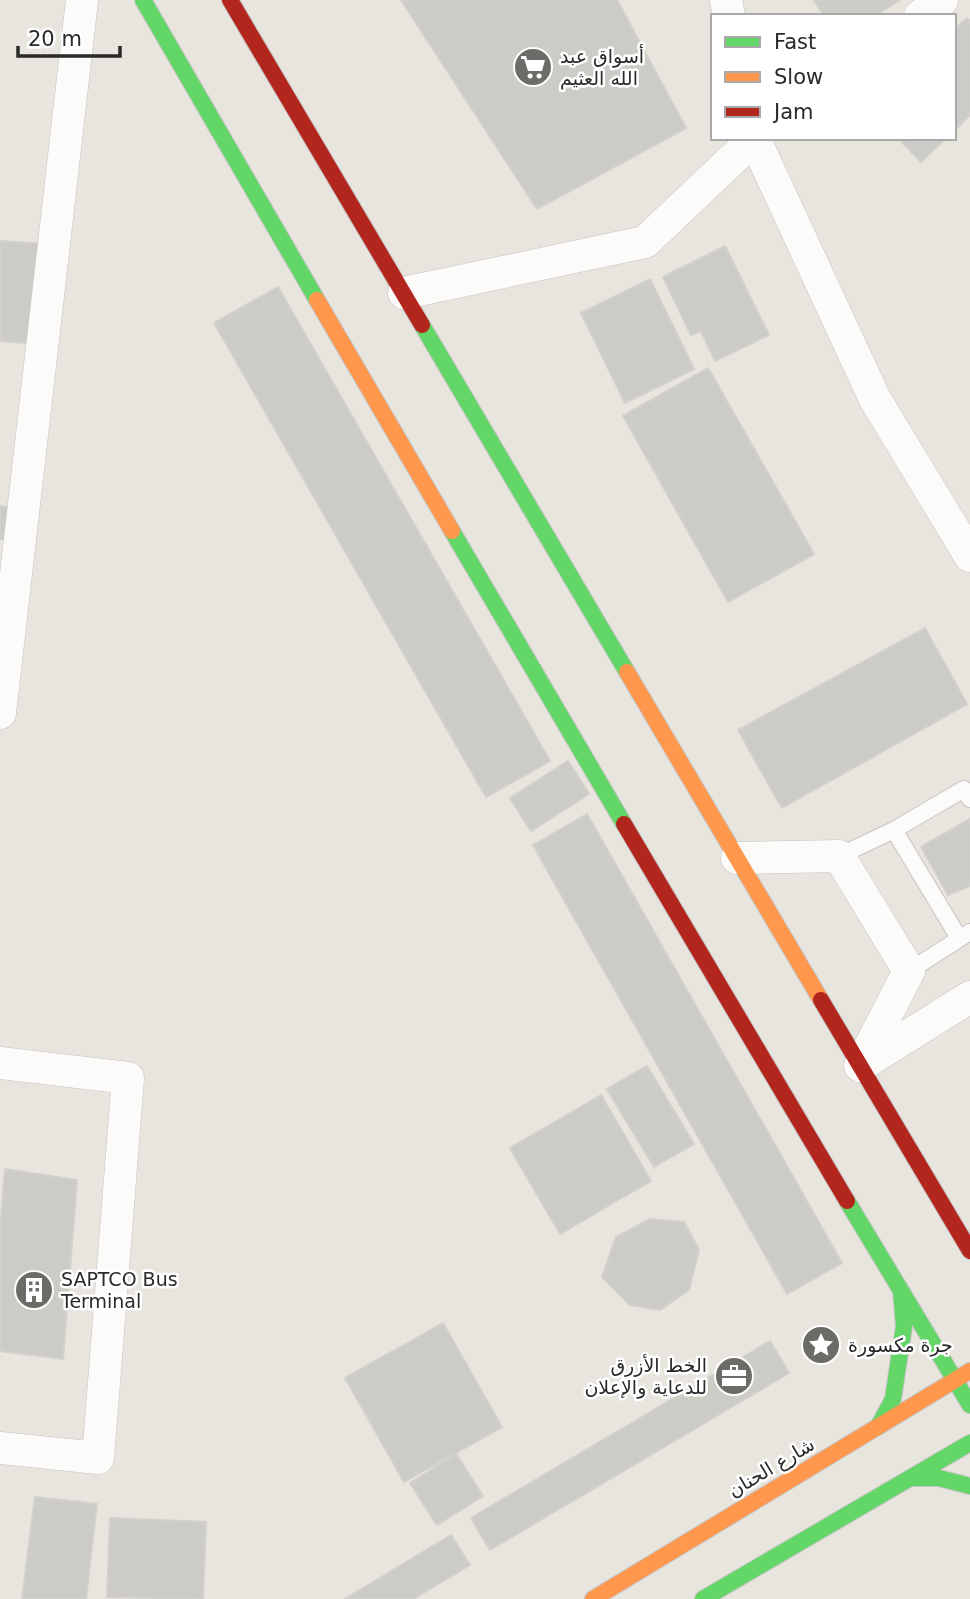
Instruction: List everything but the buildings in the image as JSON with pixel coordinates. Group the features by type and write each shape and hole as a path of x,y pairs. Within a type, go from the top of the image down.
{"main road":[{"path":"144,0 173,55 721,990 970,1405"},
{"path":"230,0 969,1248"},
{"path":"878,1427 893,1399 904,1326 900,1289"},
{"name":"شارع الحنان","path":"593,1599 970,1371"},
{"path":"703,1599 970,1443"},
{"path":"911,1478 939,1478 970,1486"}],"street":[{"path":"0,713 82,0"},
{"path":"923,14 942,0"},
{"path":"404,293 645,242 752,140"},
{"path":"755,140 875,399 970,556"},
{"path":"737,858 839,856 909,971 860,1066"},
{"path":"860,1066 970,998"},
{"path":"0,1063 128,1078 98,1458 0,1448"}],"lane":[{"path":"839,856 894,830 964,789 970,799"},
{"path":"894,830 965,935 909,971"}],"traffic: fast":[{"path":"143,0 317,300"},
{"path":"422,325 627,672"},
{"path":"452,531 624,824"},
{"path":"847,1201 970,1405"},
{"path":"878,1427 893,1399 904,1326 901,1291"},
{"path":"703,1599 970,1443"},
{"path":"911,1478 939,1478 970,1486"}],"traffic: slow":[{"path":"317,300 452,531"},
{"path":"627,672 821,1000"},
{"path":"593,1599 970,1371"}],"traffic: jam":[{"path":"230,0 422,325"},
{"path":"624,824 847,1201"},
{"path":"821,1000 970,1251"}],"place":[{"name":"أسواق عبد الله العثيم","path":"533,67"},
{"name":"SAPTCO Bus Terminal","path":"34,1290"},
{"name":"جرة مكسورة","path":"821,1345"},
{"name":"الخط الأزرق للدعاية والإعلان","path":"734,1376"}]}
